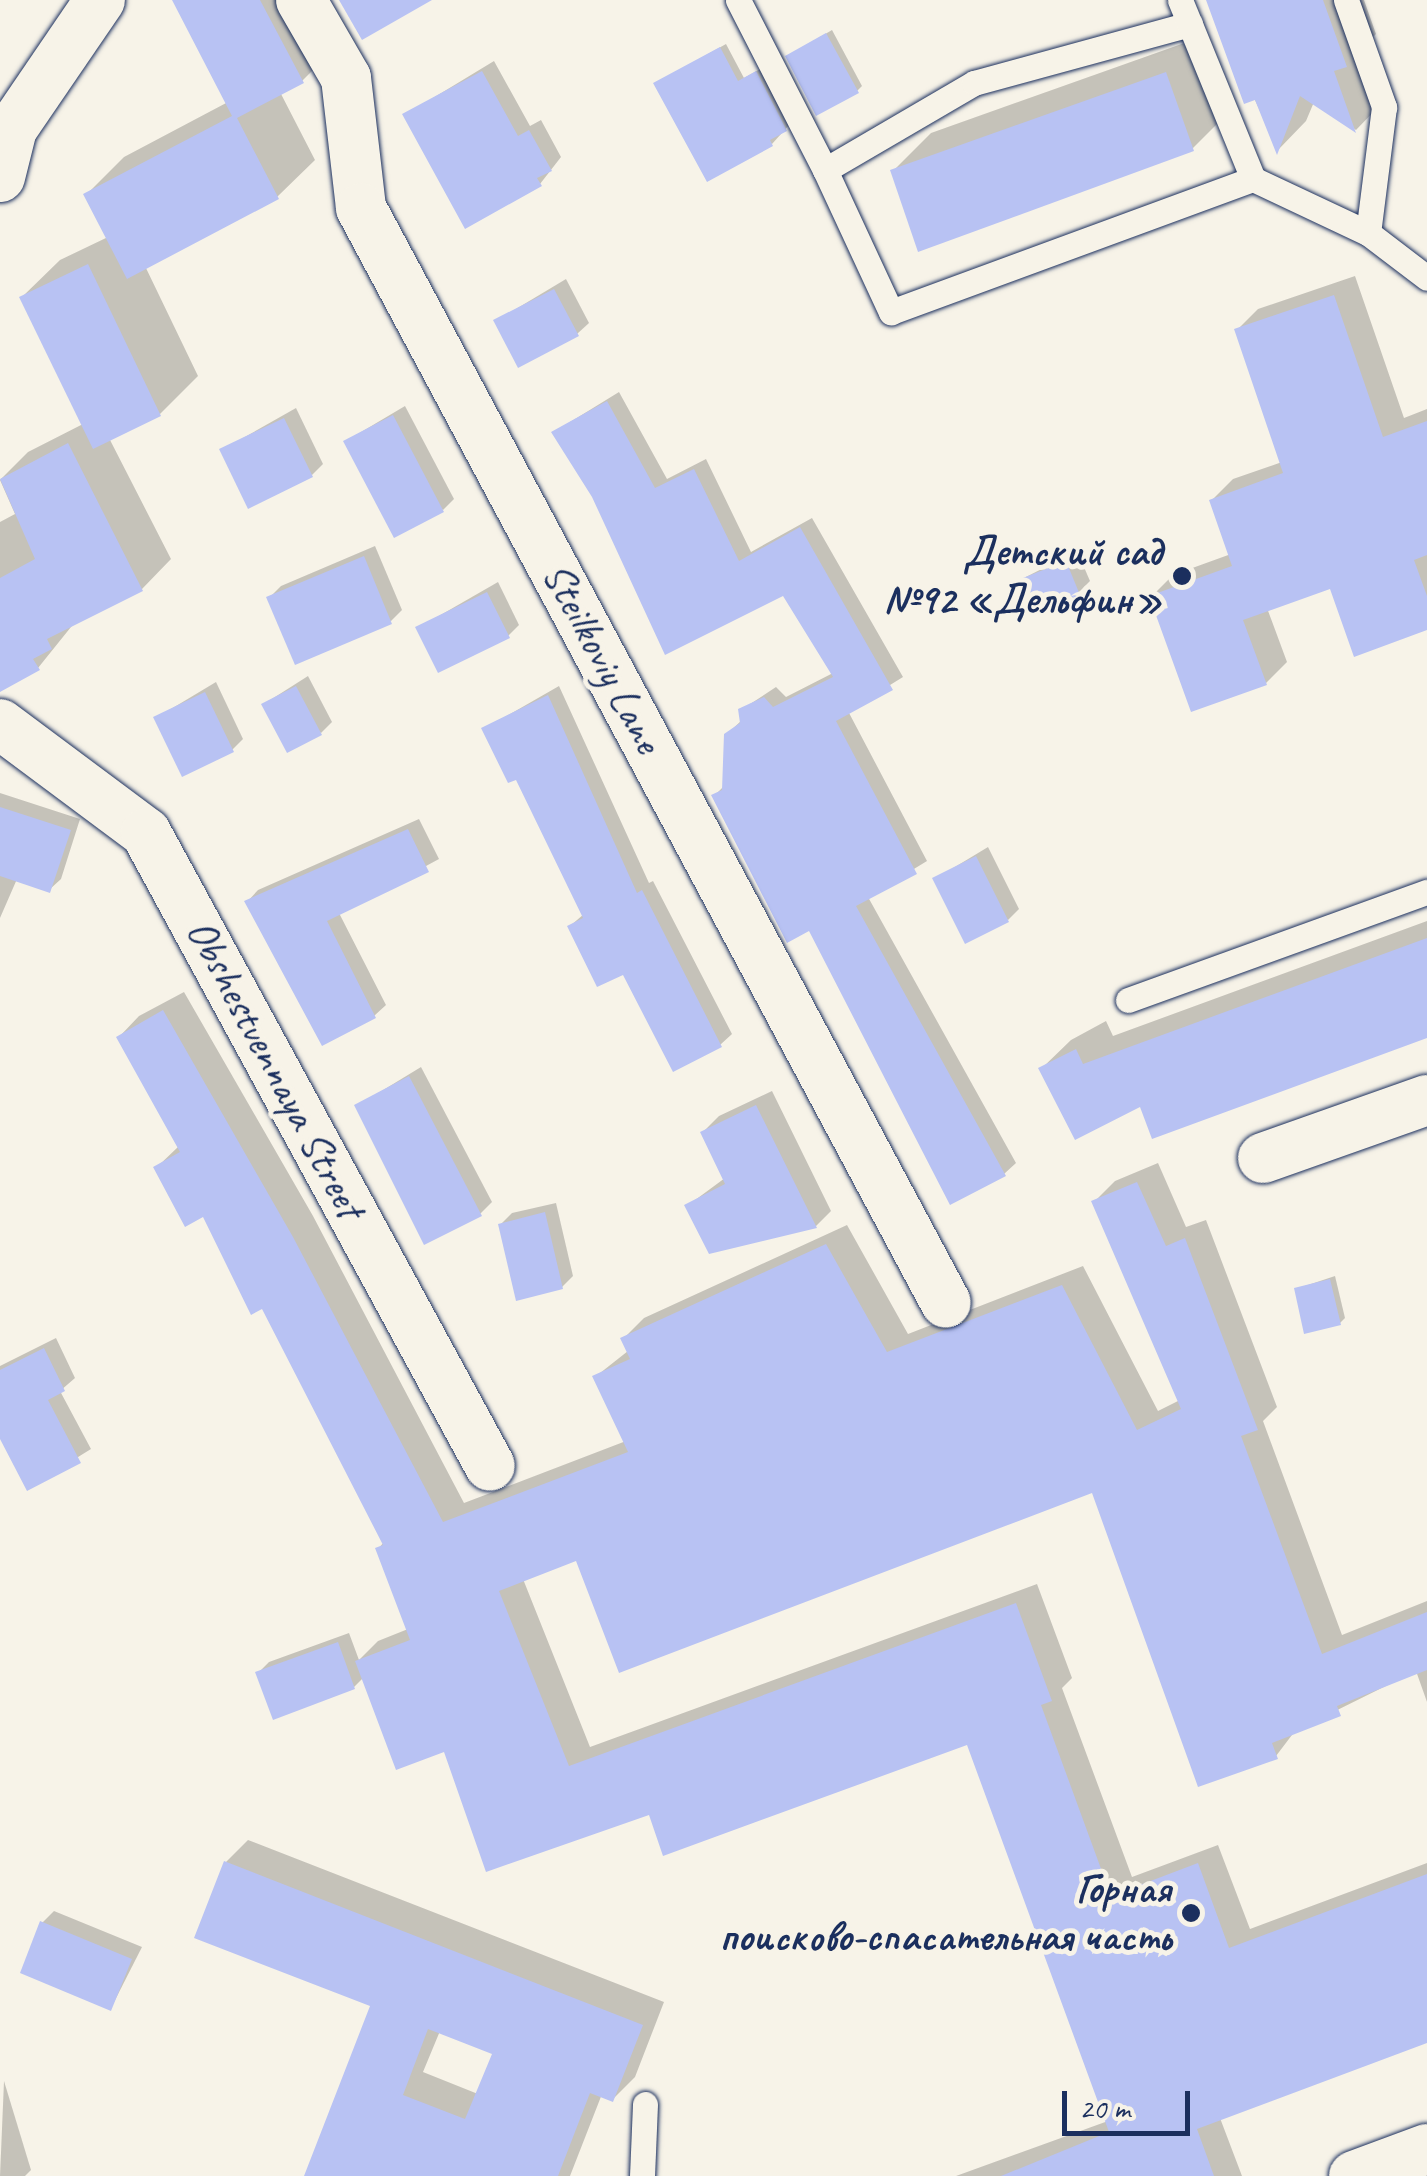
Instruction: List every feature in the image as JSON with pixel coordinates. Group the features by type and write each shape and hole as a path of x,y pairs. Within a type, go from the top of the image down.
{"street":[{"path":"0,177 12,129 100,0"},
{"name":"Steilkoviy Lane","path":"302,0 346,78 362,208 946,1302"},
{"name":"Obshestvennaya Street","path":"0,724 146,833 490,1466"},
{"path":"1263,1158 1427,1100"},
{"path":"1354,2176 1427,2149"}],"lane":[{"path":"738,0 826,170 891,312 1253,179"},
{"path":"1346,0 1384,107 1368,233"},
{"path":"826,170 974,83 1185,12 1253,179 1368,233 1427,278"},
{"path":"1128,1000 1427,892"},
{"path":"642,2176 645,2104"}],"building":[{"path":"172,0 260,0 304,83 237,118 279,199 127,279 83,194 232,116"},
{"path":"339,0 432,0 362,40"},
{"path":"1206,0 1323,0 1347,67 1334,71 1356,133 1300,96 1277,155 1255,100 1244,104"},
{"path":"826,33 859,93 816,116 785,56"},
{"path":"720,47 738,81 756,71 787,131 770,140 773,146 707,182 653,83"},
{"path":"482,71 518,136 529,130 552,171 537,178 542,186 465,229 402,114"},
{"path":"1166,72 1194,151 918,252 890,170"},
{"path":"88,264 161,416 93,449 19,297"},
{"path":"554,289 579,336 518,368 493,320"},
{"path":"1334,295 1383,437 1427,421 1427,555 1414,560 1427,596 1427,630 1354,657 1330,589 1243,620 1267,685 1191,712 1149,596 1232,566 1209,500 1283,473 1234,329"},
{"path":"607,401 655,488 694,469 739,561 800,527 893,690 836,721 917,874 856,906 1006,1176 950,1205 809,931 787,943 711,795 722,790 724,734 740,723 738,709 764,697 773,707 833,677 783,596 665,655 592,497 551,432"},
{"path":"393,415 444,512 394,538 343,441"},
{"path":"284,418 313,477 248,509 219,449"},
{"path":"68,443 143,591 47,639 52,649 33,659 40,670 0,692 0,578 35,559 0,479"},
{"path":"364,556 392,624 295,665 266,597"},
{"path":"1066,561 1080,595 1027,616 1013,582"},
{"path":"487,592 510,638 438,673 415,627"},
{"path":"296,686 322,735 287,753 261,704"},
{"path":"205,692 234,752 182,777 153,717"},
{"path":"548,695 637,893 642,890 722,1047 673,1072 623,975 597,987 567,926 583,918 516,780 508,783 481,728"},
{"path":"0,807 71,830 50,893 0,876"},
{"path":"408,829 429,872 327,921 376,1018 322,1046 244,901"},
{"path":"976,856 1009,922 965,944 932,878"},
{"path":"1427,938 1427,1038 1152,1139 1140,1107 1075,1140 1038,1068 1076,1049 1083,1064"},
{"path":"163,1010 293,1237 443,1522 628,1452 592,1376 630,1359 620,1338 826,1244 887,1352 1062,1285 1137,1430 1181,1409 1091,1201 1137,1182 1166,1246 1185,1238 1258,1430 1241,1436 1322,1654 1427,1612 1427,1670 1337,1706 1341,1716 1272,1743 1278,1759 1198,1787 1092,1493 619,1673 576,1561 499,1591 569,1766 1016,1603 1052,1701 1041,1705 1111,1896 1198,1863 1229,1948 1427,1874 1427,2043 1197,2129 1214,2176 1001,2176 1109,2132 967,1745 663,1856 649,1815 486,1872 444,1752 396,1770 355,1661 410,1640 375,1548 383,1545 262,1309 251,1315 203,1217 185,1227 153,1167 180,1152 116,1037"},
{"path":"409,1076 482,1216 424,1245 354,1105"},
{"path":"756,1105 817,1228 709,1254 684,1205 725,1184 700,1132"},
{"path":"545,1212 563,1289 516,1301 498,1224"},
{"path":"1330,1279 1341,1325 1304,1334 1294,1288"},
{"path":"44,1348 65,1391 48,1400 81,1463 27,1491 0,1439 0,1370"},
{"path":"338,1642 355,1689 273,1720 255,1672"},
{"path":"224,1861 643,2025 613,2102 590,2093 558,2176 304,2176 370,2006 194,1938","holes":["428,2029 492,2054 465,2119 403,2095"]},
{"path":"40,1921 132,1959 111,2011 20,1973"}],"place":[{"name":"Детский сад №92 «Дельфин»","path":"1182,576"},
{"name":"Горная поисково-спасательная часть","path":"1191,1913"}]}
